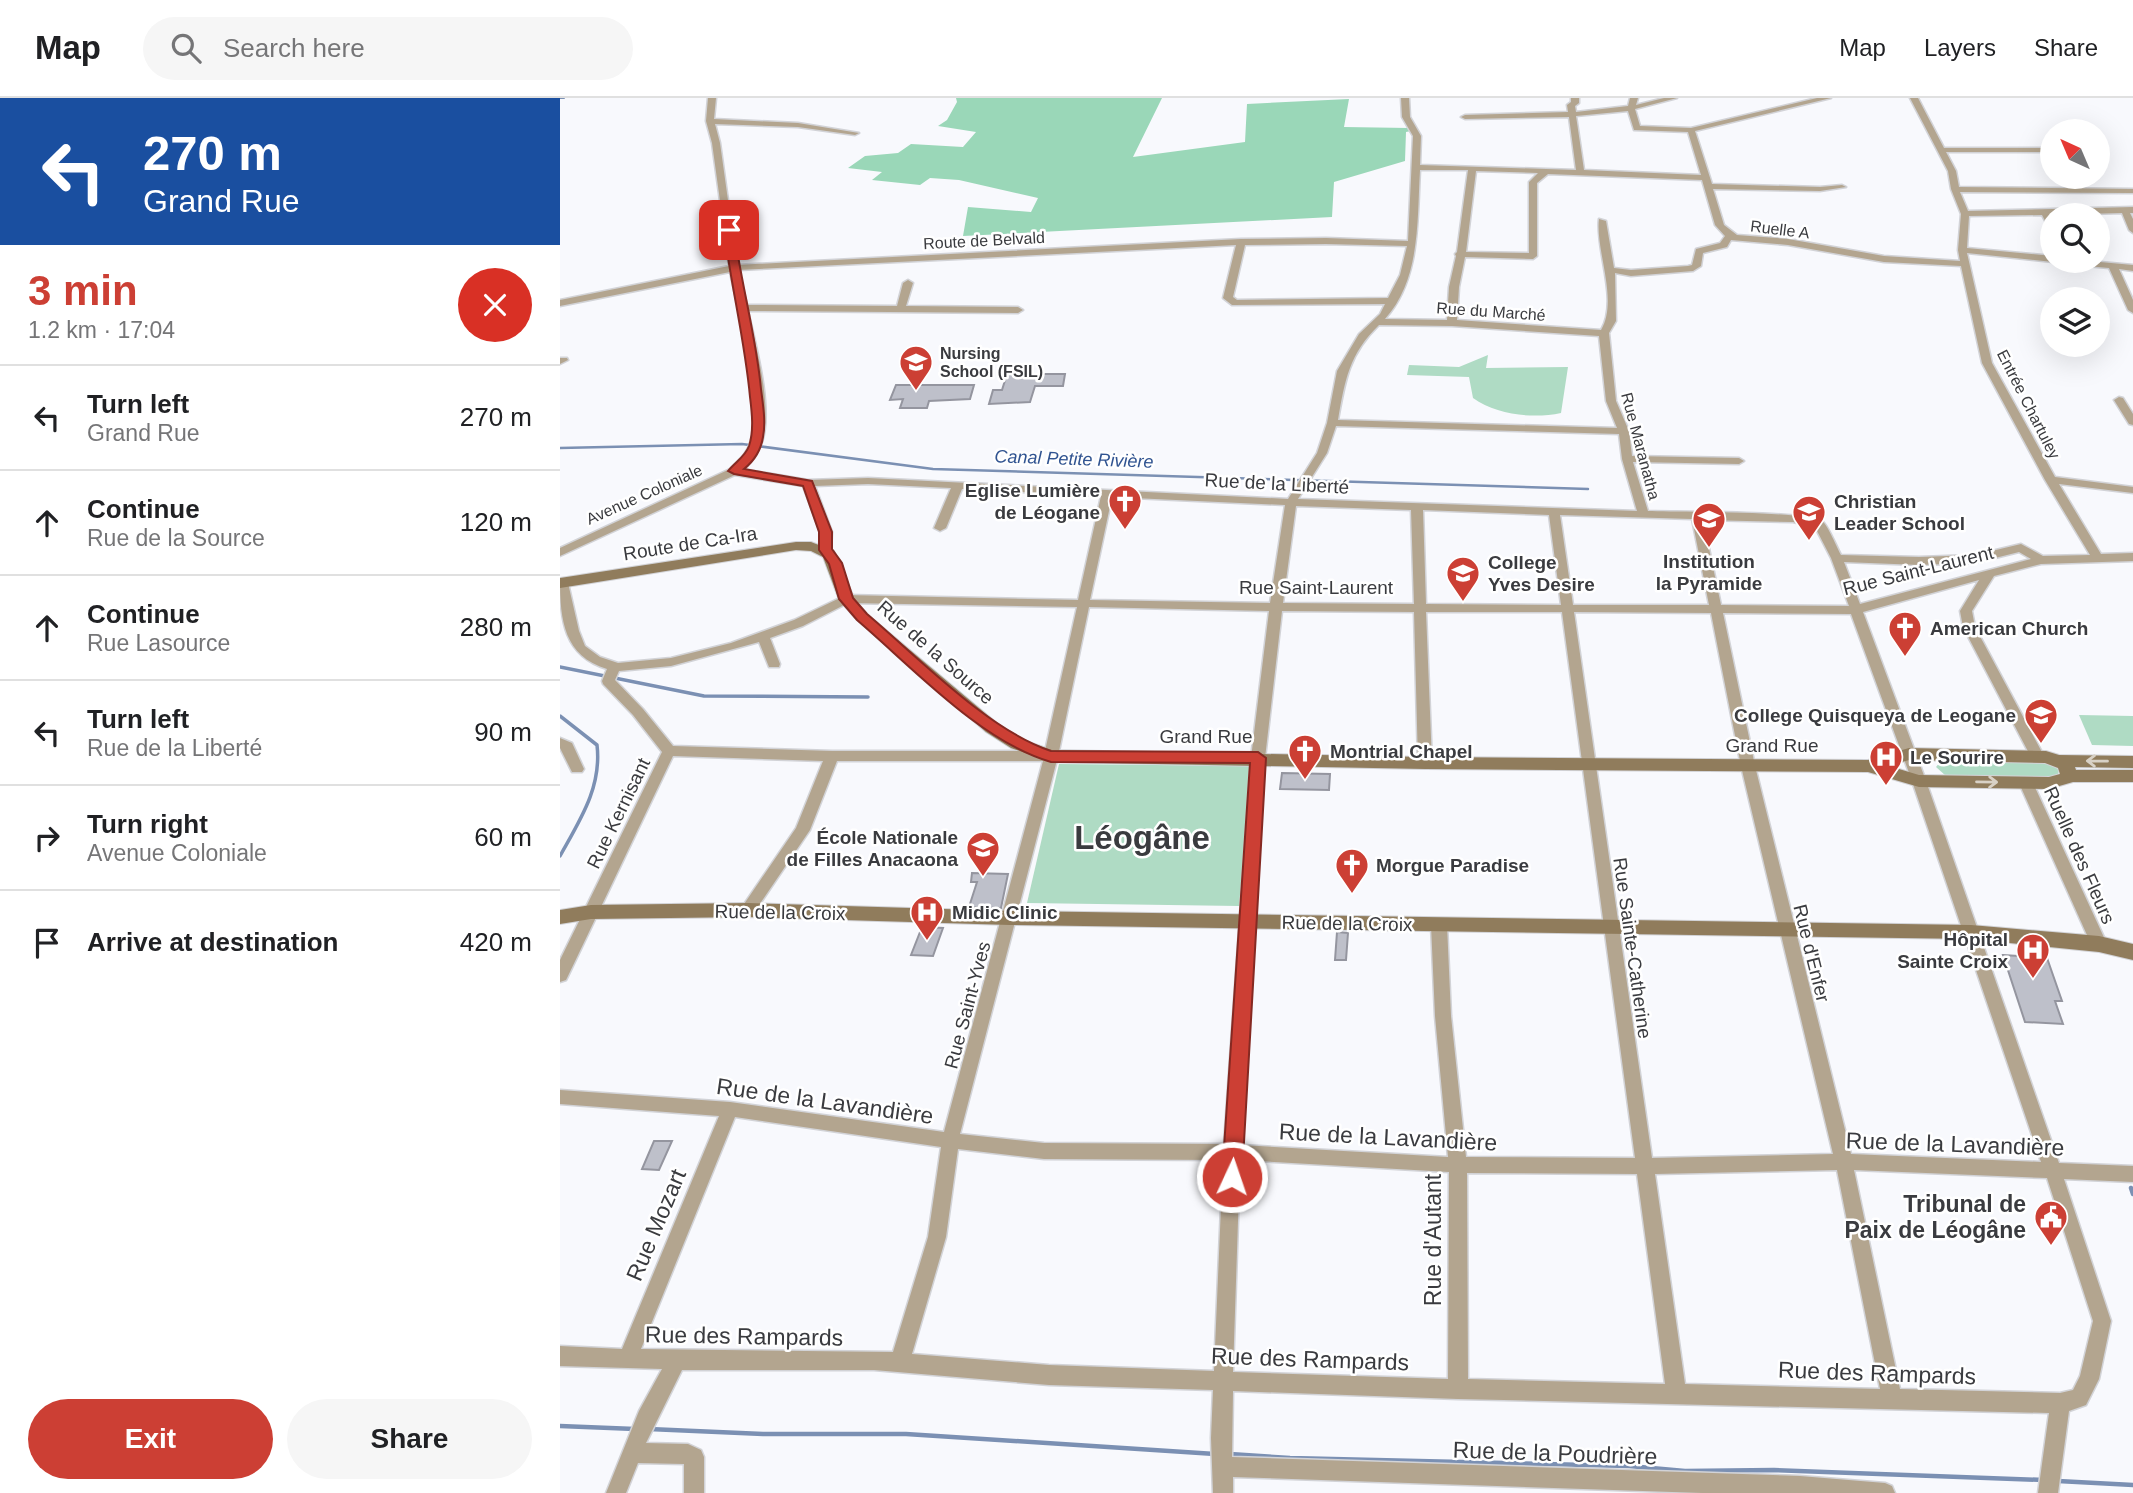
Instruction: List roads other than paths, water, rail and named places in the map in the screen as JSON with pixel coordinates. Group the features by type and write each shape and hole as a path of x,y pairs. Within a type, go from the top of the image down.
{"street":[{"name":"Avenue Coloniale","path":"560,552 734,471 747,460 754,449 758,437 757,386 710,121 712,98"},
{"path":"1223,1493 1221,1438 1233,1152 1258,758 1276,607 1291,502 1322,453 1332,423 1342,371 1351,352 1384,315 1405,275 1412,244 1418,136 1406,117 1405,98"},
{"path":"1575,98 1575,103 1571,105 1580,171"},
{"path":"1634,98 1631,108 1637,128 1690,131 1827,98"},
{"path":"1465,117 1572,114 1631,108 1673,98"},
{"name":"Entrée Chartuley","path":"1914,98 1952,171 1955,189 1965,214 1962,250 1987,363 2097,557"},
{"path":"710,121 798,125 855,133"},
{"path":"1690,131 1717,223 1724,233 1736,238"},
{"path":"1942,150 2040,150"},
{"path":"1415,167 1580,171 1820,189 1842,187"},
{"path":"1452,323 1472,168"},
{"path":"1459,254 1533,256 1533,181 1545,171"},
{"path":"1955,189 2133,191"},
{"path":"2110,210 2129,210 2133,230"},
{"path":"1965,214 2040,212"},
{"name":"Rue Maranatha","path":"1602,221 1610,271 1611,321 1604,333 1611,401 1624,431 1627,459 1643,513"},
{"name":"Ruelle A","path":"1610,271 1631,274 1690,270 1696,266 1699,251 1724,245 1728,237 1788,242 1872,257 1966,264"},
{"path":"1241,242 1228,298 1235,303 1390,301"},
{"name":"Route de Belvald","path":"560,303 734,268 1241,242 1412,244"},
{"path":"1962,250 2040,258"},
{"path":"2110,267 2133,268"},
{"path":"2113,267 2133,310"},
{"path":"901,309 908,283"},
{"path":"743,308 1018,310"},
{"name":"Rue du Marché","path":"1377,321 1604,333"},
{"path":"2119,400 2133,422"},
{"path":"1332,423 1624,431"},
{"path":"1627,459 1739,461"},
{"name":"Rue de la Liberté","path":"734,471 808,483 868,481 1291,502 1793,519 1819,524 1836,558"},
{"path":"2051,480 2133,490"},
{"path":"808,483 826,532 825,550"},
{"path":"940,528 958,485"},
{"name":"Rue Saint-Yves","path":"901,1361 936,1237 950,1141 1051,757 1107,494"},
{"path":"1417,506 1425,763"},
{"name":"Rue Sainte-Catherine","path":"1554,510 1676,1392"},
{"name":"Rue d'Enfer","path":"1697,516 1748,766 1844,1162 1892,1398"},
{"name":"Route de Ca-Ira","path":"561,583 796,546 809,545 825,550"},
{"path":"2041,560 2021,548 1975,559 1919,561 1836,558 1919,781 2102,1321 2089,1379 2080,1398 2060,1403 2050,1464 2049,1489"},
{"name":"Rue de la Source","path":"825,550 835,563 846,599 862,617 992,728 1017,744 1051,757"},
{"name":"Rue Saint-Laurent","path":"561,583 570,611 572,635 582,653 612,674 665,664 763,636 846,599 1276,607 1854,610 2041,560 2133,557"},
{"path":"1990,573 1966,611 1969,627 2037,756"},
{"path":"763,636 774,664"},
{"name":"Rue Kernisant","path":"560,976 669,751 612,674"},
{"path":"560,743 567,746 577,769"},
{"name":"Grand Rue","path":"669,751 832,756 1258,758 1425,763 1748,766 1868,766 1909,754 2037,756 2065,769 2133,776"},
{"path":"748,910 803,830 832,756"},
{"name":"Grand Rue","path":"2065,769 2133,762"},
{"name":"Grand Rue","path":"1868,766 1919,781 2026,783 2057,782 2065,769"},
{"name":"Ruelle des Fleurs","path":"2026,783 2099,944"},
{"name":"Rue de la Croix","path":"560,917 592,912 748,910 1010,918 1971,932 2099,944 2133,952"},
{"name":"Rue d'Autant","path":"1439,925 1443,1016 1458,1165 1458,1389"},
{"name":"Rue de la Lavandière","path":"560,1097 730,1109 950,1141 1044,1151 1233,1152 1458,1165 1644,1166 1844,1162 2133,1174"},
{"name":"Rue Mozart","path":"627,1359 730,1109"},
{"name":"Rue des Rampards","path":"560,1356 677,1360 901,1361 1049,1375 1458,1389 2060,1403"},
{"path":"616,1493 646,1418 677,1360"},
{"path":"634,1449 688,1454 694,1457 694,1493"},
{"name":"Rue de la Poudrière","path":"1223,1466 1800,1486 1885,1493"}],"waterway":[{"name":"Canal Petite Rivière","path":"560,448 742,444 933,469 1588,489"},
{"path":"560,667 704,696 868,697"},
{"path":"560,716 597,745 598,760 588,803 560,856"},
{"path":"2131,1188 2133,1194"},
{"path":"560,1426 635,1429"},
{"path":"649,1429 763,1434 906,1434 1215,1454"},
{"path":"1230,1454 1290,1458 1629,1466 1685,1471 1774,1470 2044,1480"},
{"path":"2058,1481 2133,1485"}],"place":[{"name":"Nursing School (FSIL)","path":"916,392"},
{"name":"Eglise Lumière de Léogane","path":"1125,531"},
{"name":"Christian Leader School","path":"1809,542"},
{"name":"Institution la Pyramide","path":"1709,549"},
{"name":"College Yves Desire","path":"1463,603"},
{"name":"American Church","path":"1905,658"},
{"name":"College Quisqueya de Leogane","path":"2041,745"},
{"name":"Montrial Chapel","path":"1305,781"},
{"name":"Le Sourire","path":"1886,787"},
{"name":"École Nationale de Filles Anacaona","path":"983,878"},
{"name":"Morgue Paradise","path":"1352,895"},
{"name":"Midic Clinic","path":"927,942"},
{"name":"Hôpital Sainte Croix","path":"2033,980"},
{"name":"Tribunal de Paix de Léogâne","path":"2051,1247"}],"district":[{"name":"Léogâne","path":"1142,837"}]}
